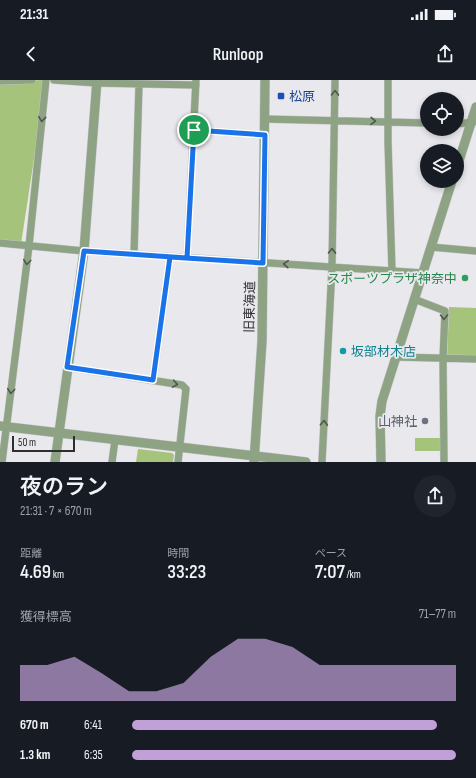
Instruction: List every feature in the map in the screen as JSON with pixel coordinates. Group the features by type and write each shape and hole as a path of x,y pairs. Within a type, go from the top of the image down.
{"street":[{"path":"0,81 32,80"},
{"path":"2,462 3,427 29,246 46,80"},
{"path":"54,80 139,84 196,83 187,258"},
{"name":"旧東海道","path":"254,459 262,341 265,80"},
{"path":"322,462 332,267 335,80"},
{"path":"388,80 392,271"},
{"path":"55,462 84,251 97,81"},
{"path":"134,254 139,84"},
{"path":"464,147 473,122 476,107"},
{"path":"265,119 420,123"},
{"path":"194,130 265,135"},
{"path":"381,462 380,408 450,188"},
{"path":"0,243 84,251 422,273"},
{"path":"431,247 476,251"},
{"path":"153,380 170,257"},
{"path":"414,299 445,311 443,358 444,462"},
{"path":"396,357 476,359"},
{"path":"67,367 182,385 186,389 178,462"},
{"path":"3,427 179,447 254,459 306,462"},
{"path":"112,462 115,440"}],"green space":[{"path":"46,80 21,244 0,241 0,81"},
{"path":"449,307 476,308 476,357 447,356"},
{"path":"415,438 440,438 440,451 415,451"},
{"path":"138,449 172,453 174,455 173,462 136,462"}],"place":[{"name":"松原","path":"281,96"},
{"name":"スポーツプラザ神奈中","path":"465,278"},
{"name":"坂部材木店","path":"343,351"},
{"name":"山神社","path":"425,421"}],"route":[{"path":"194,130 265,135 263,263 170,257 153,380 67,367 84,251 187,258 194,130"}]}
